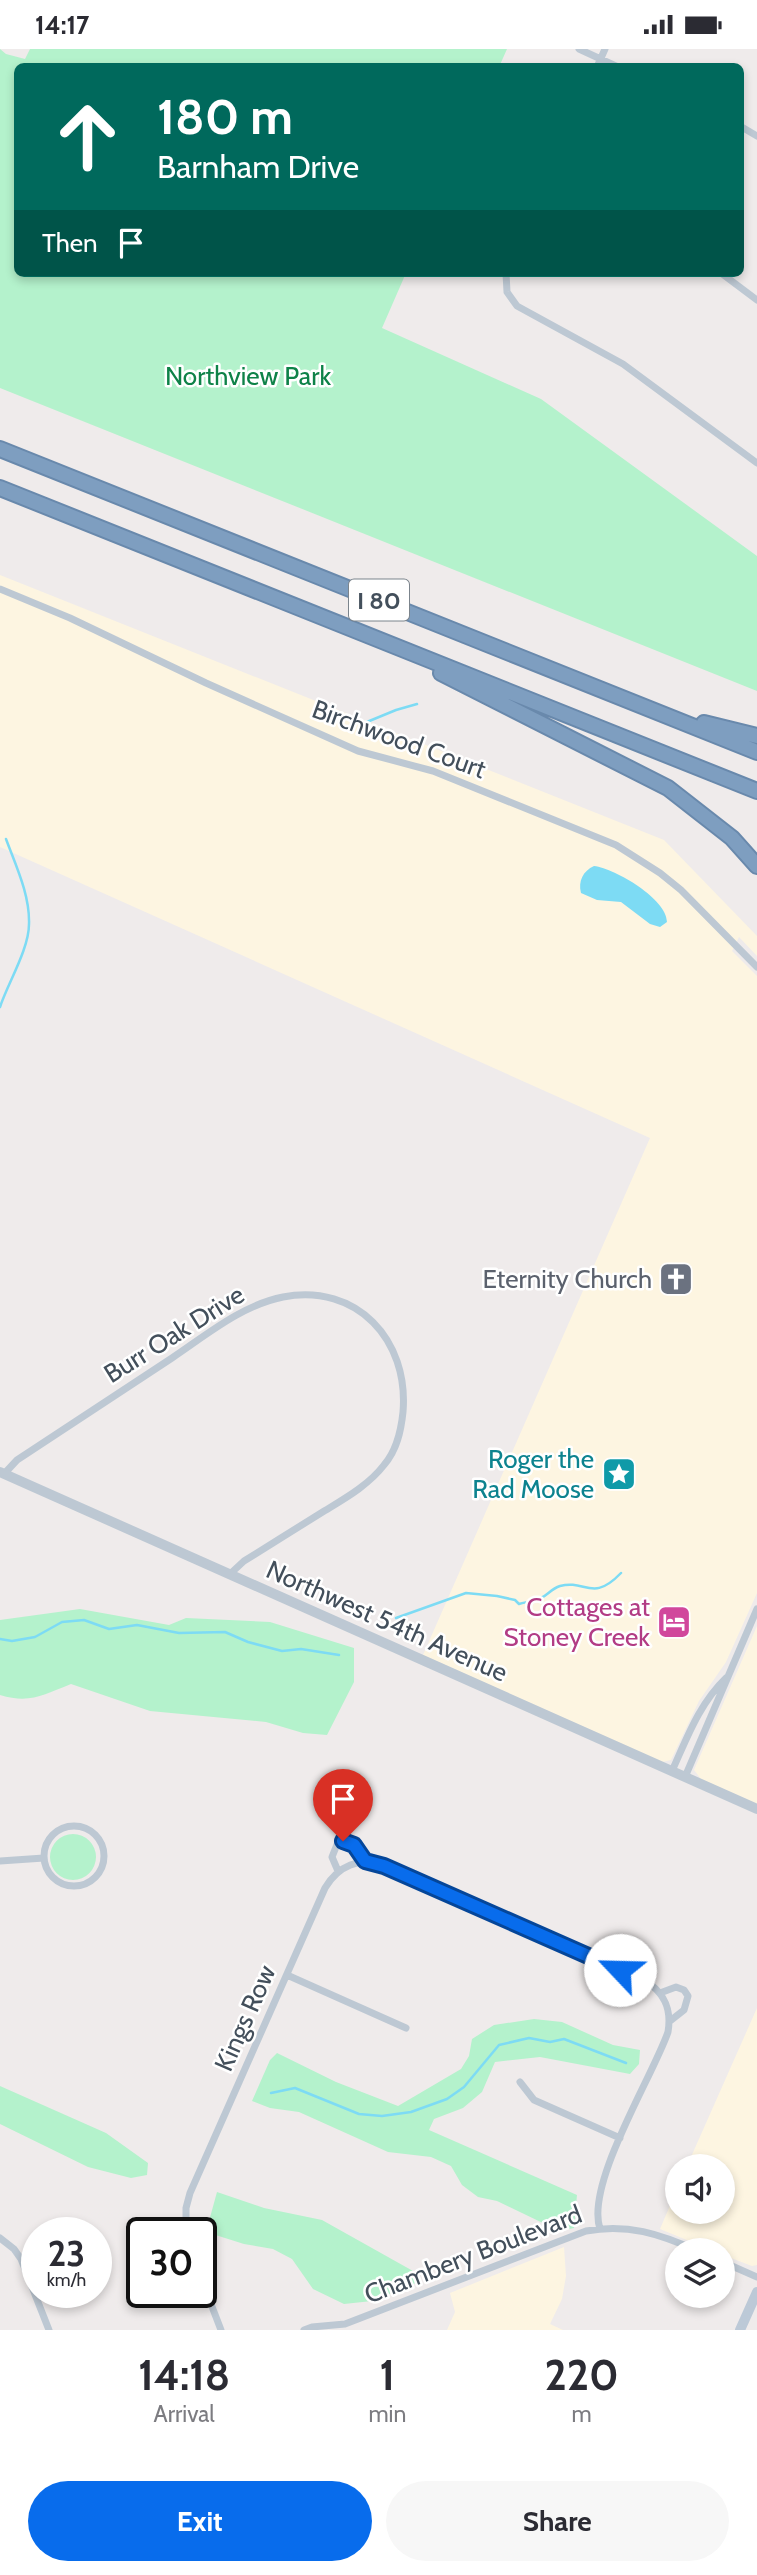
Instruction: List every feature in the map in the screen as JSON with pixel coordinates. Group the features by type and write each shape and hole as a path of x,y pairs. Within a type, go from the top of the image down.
{"highway":[{"name":"I 80","path":"0,449 757,752"},
{"name":"I 80","path":"0,488 757,791"},
{"path":"355,630 668,788 732,838 757,866"},
{"path":"648,709 757,736"}],"main road":[{"path":"740,2330 757,2292"}],"street":[{"path":"579,49 599,63 605,49"},
{"path":"506,277 507,292 511,300 524,310 623,364 757,463"},
{"path":"726,277 757,300"},
{"name":"Birchwood Court","path":"0,589 70,618 358,751 433,771 616,845 639,858 670,882 757,967"},
{"name":"Burr Oak Drive","path":"2,1473 27,1453 220,1327 261,1304 281,1297 301,1295 323,1296 354,1307 380,1328 391,1344 401,1373 404,1398 402,1423 392,1454 383,1467 349,1496 244,1561 230,1574"},
{"name":"Northwest 54th Avenue","path":"2,1473 757,1809"},
{"path":"685,1777 757,1609"},
{"path":"672,1771 702,1705 710,1693 727,1678"},
{"path":"71,1826 89,1830 95,1836 100,1843 103,1860 96,1877 88,1883 67,1886 55,1880 49,1873 44,1858 49,1838 71,1826"},
{"path":"365,1861 354,1845 348,1842 338,1842 332,1857 338,1871 365,1861 384,1866 644,1980 666,2001 670,2021 666,2037 620,2138 599,2196 596,2218 600,2229"},
{"path":"0,1861 44,1858"},
{"name":"Kings Row","path":"186,2217 190,2193 325,1888 338,1871"},
{"path":"287,1975 406,2028"},
{"path":"660,1993 676,1987 684,1990 688,1996 684,2010 670,2021"},
{"path":"520,2082 534,2100 620,2138"},
{"name":"Chambery Boulevard","path":"304,2330 312,2327 342,2327 570,2236 620,2227 655,2233 667,2238"},
{"path":"0,2238 14,2249 21,2259 49,2330"},
{"path":"735,2267 757,2277"},
{"path":"213,2308 221,2330"}],"shaded area":[{"path":"0,575 664,840 757,936 757,956 739,937 732,951 757,976 757,1593 726,1662 699,1701 671,1760 662,1762 423,1655 650,1138 0,847"},
{"path":"757,1626 757,1804 701,1779 694,1770"},
{"path":"757,2008 757,2265 752,2266 735,2260 735,2238 682,2238 660,2229 665,2217 665,2224 735,2224 735,2154 692,2154"},
{"path":"564,2247 566,2276 562,2299 550,2324 563,2330 447,2330 455,2312 450,2293"}],"green space":[{"name":"Northview Park","path":"0,49 6,54 25,59 30,49 507,49 501,63 14,63 14,277 404,277 382,328 541,399 757,556 757,691 0,388"},
{"path":"80,1609 169,1625 186,1618 270,1622 354,1648 354,1682 327,1735 303,1733 266,1722 150,1711 71,1684 44,1695 28,1698 0,1695 0,1620"},
{"path":"73,1834 89,1841 96,1857 89,1873 73,1880 57,1873 50,1857 57,1841"},
{"path":"534,2019 562,2022 613,2045 640,2050 639,2064 630,2074 540,2057 495,2062 482,2092 463,2108 434,2119 429,2130 577,2195 574,2228 554,2232 549,2226 497,2201 478,2197 462,2185 451,2166 431,2157 388,2152 299,2112 270,2108 252,2101 270,2060 277,2053 336,2082 398,2106 461,2069 469,2056 472,2039 494,2025"},
{"path":"0,2086 106,2133 148,2163 147,2175 131,2178 88,2167 0,2124"},
{"path":"217,2192 264,2208 322,2220 413,2271 418,2282 372,2301 344,2304 313,2289 292,2259 273,2249 217,2235 217,2217 210,2217"}],"water":[{"path":"594,866 627,879 650,895 665,913 667,922 660,927 650,924 621,902 597,900 581,893 582,877"}],"waterway":[{"path":"362,724 417,704"},
{"path":"0,1007 22,955 29,924 25,891 6,839"},
{"path":"396,1618 466,1593 497,1596 515,1600 519,1604 541,1598 560,1586 603,1587 621,1573"},
{"path":"0,1639 12,1641 35,1637 62,1622 84,1620 109,1629 137,1625 179,1633 225,1632 248,1642 282,1651 301,1649 339,1655"},
{"path":"271,2093 295,2088 359,2114 382,2116 411,2112 447,2099 464,2087 499,2045 529,2038 550,2042 564,2039 626,2063"}],"place":[{"name":"Eternity Church","path":"676,1279"},
{"name":"Roger the Rad Moose","path":"619,1474"},
{"name":"Cottages at Stoney Creek","path":"674,1622"}],"route":[{"path":"343,1841 354,1845 365,1861 375,1862 620,1970"}]}
